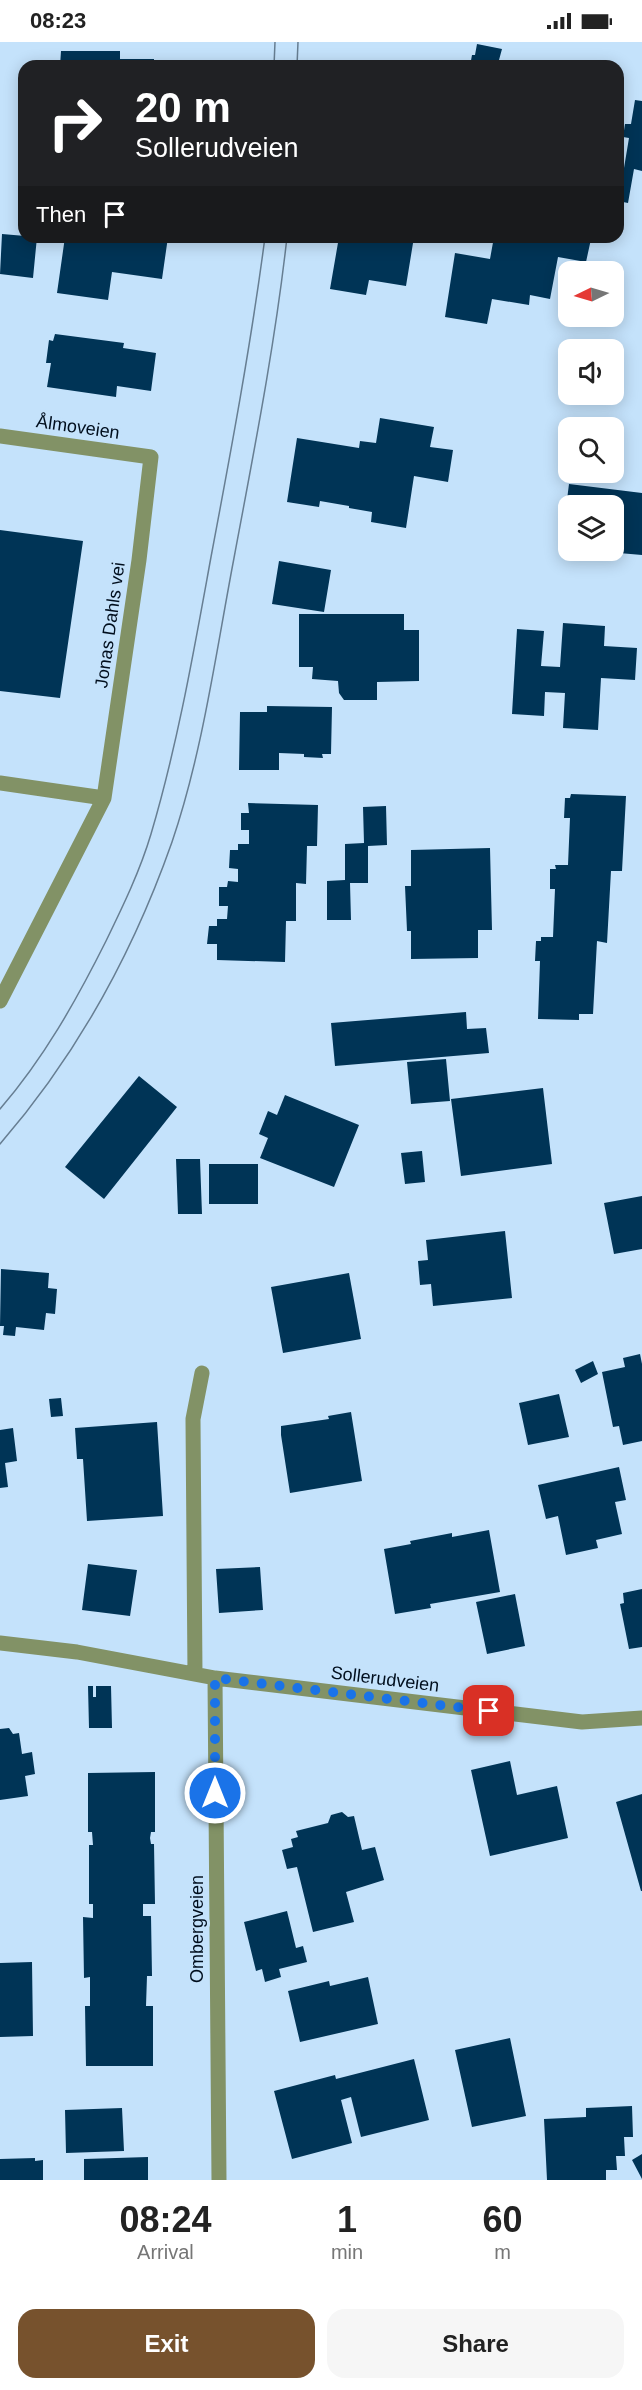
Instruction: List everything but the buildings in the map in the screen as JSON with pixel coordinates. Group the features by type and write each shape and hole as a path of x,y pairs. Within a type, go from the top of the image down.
{"street":[{"name":"Ålmoveien","path":"0,436 151,457"},
{"name":"Jonas Dahls vei","path":"0,1001 104,798 139,560 151,457"},
{"path":"0,783 104,798"},
{"path":"195,1674 193,1419 202,1373"},
{"name":"Sollerudveien","path":"0,1643 77,1652 215,1678 582,1722 642,1718"},
{"name":"Ombergveien","path":"215,1678 219,2180"}],"tram line":[{"path":"274,60 275,42"},
{"path":"297,60 298,42"},
{"path":"0,1109 31,1070 83,985 125,902 151,834 161,800 192,662 240,397 264,243"},
{"path":"0,1144 54,1075 78,1039 121,963 157,883 183,808 208,701 264,398 286,243"}],"route":[{"path":"215,1793 215,1678 489,1711"}]}
